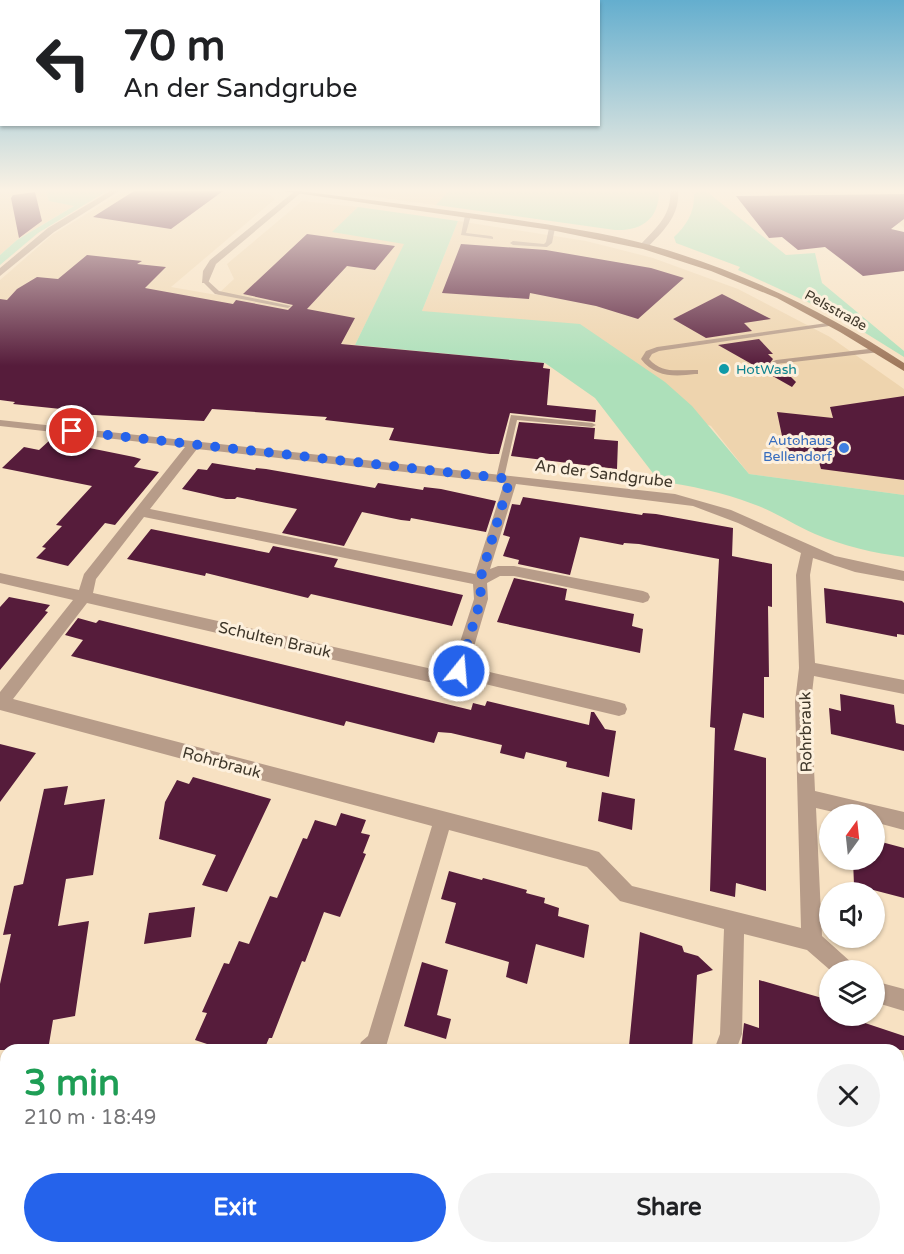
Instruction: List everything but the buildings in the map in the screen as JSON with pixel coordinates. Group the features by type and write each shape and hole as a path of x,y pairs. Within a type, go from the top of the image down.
{"main road":[{"name":"Pelsstraße","path":"656,250 694,261 795,303 834,324 904,368"}],"street":[{"path":"0,273 28,250"},
{"path":"205,281 207,271 213,262 228,250"},
{"name":"An der Sandgrube","path":"0,423 505,478 694,502 729,512 808,551 844,564 904,576"},
{"name":"Rohrbrauk","path":"194,444 89,578 85,596 1,703 592,859 627,894 812,941 833,960"},
{"path":"459,671 481,599 480,580 505,478"},
{"path":"142,512 480,580 498,571 514,571 643,597"},
{"name":"Rohrbrauk","path":"808,551 803,575 807,668 803,702 812,941"},
{"path":"0,578 85,596"},
{"name":"Schulten Brauk","path":"85,596 455,681 459,671 619,708"},
{"name":"Rohrbrauk","path":"807,668 904,687"},
{"name":"Rohrbrauk","path":"806,796 904,821"},
{"path":"376,1044 443,821"},
{"path":"727,1044 731,1034 734,922"},
{"path":"885,994 904,1000"}],"lane":[{"path":"205,281 217,293 288,306"},
{"path":"695,372 666,373 645,360 649,353 657,349 834,324"},
{"path":"776,362 877,350"},
{"path":"505,478 514,417 592,425"}],"shaded area":[{"path":"35,250 215,250 171,287 217,295 234,279 227,264 244,250 402,250 355,345 0,312 0,280"},
{"path":"447,250 620,250 653,258 738,289 830,337 904,389 904,495 749,474 711,426 422,311"}],"green space":[{"path":"6,250 18,250 0,265 0,255"},
{"path":"401,250 447,250 422,311 580,324 665,382 692,406 749,474 904,495 904,557 837,542 761,507 730,496 659,481 595,398 545,363 355,345"},
{"path":"693,250 779,250 786,255 815,253 822,283 904,351 904,357 838,316 738,270 740,267"}],"place":[{"name":"HotWash","path":"724,369"},
{"name":"Autohaus Bellendorf","path":"844,448"}],"route":[{"path":"72,431 510,479 480,580 481,599 459,671"}]}
